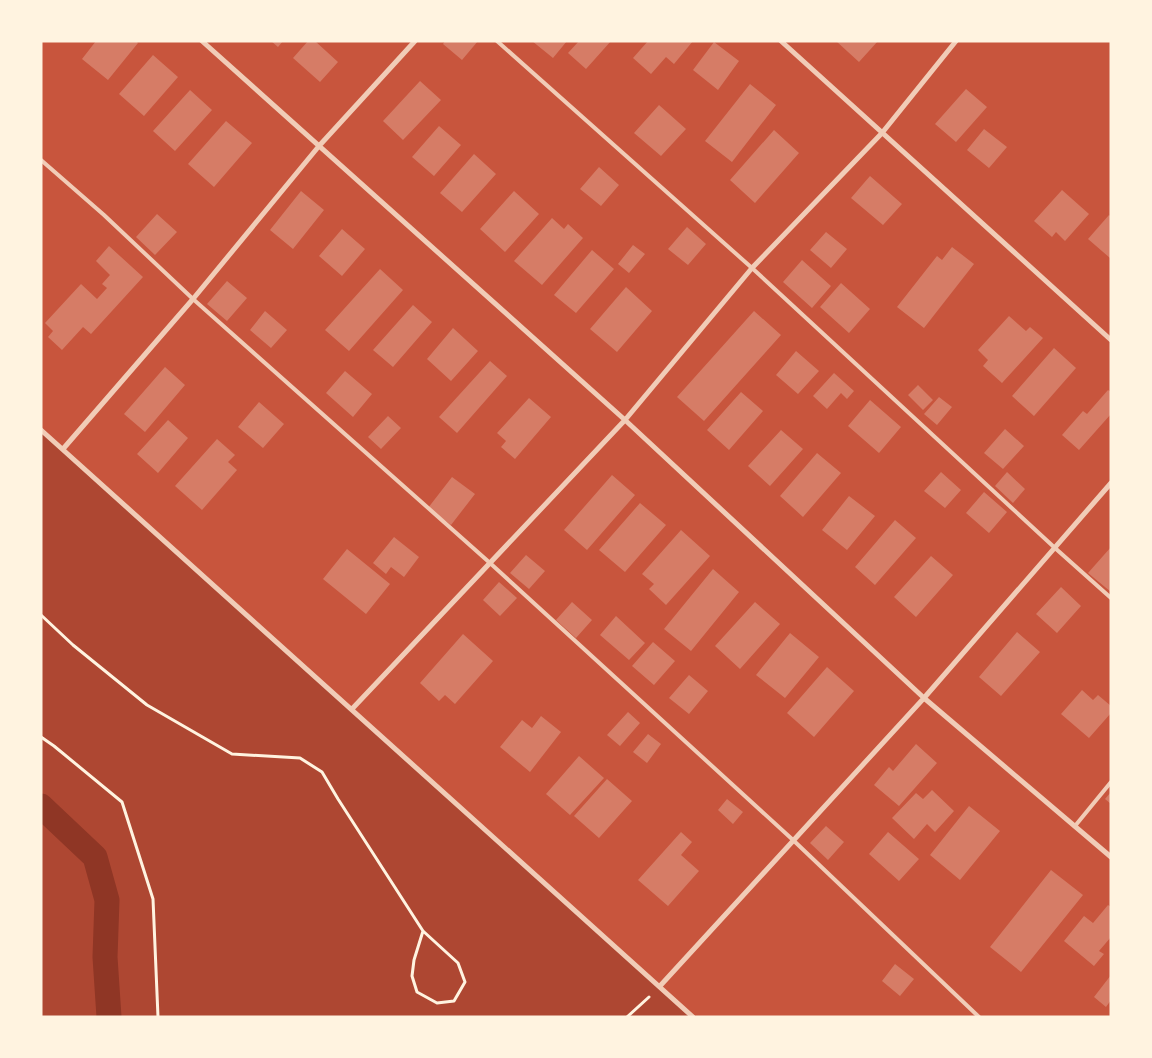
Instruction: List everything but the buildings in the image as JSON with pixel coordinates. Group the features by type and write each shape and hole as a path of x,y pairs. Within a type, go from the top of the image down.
{"street":[{"path":"202,41 625,420 924,698 1111,856"},
{"path":"63,449 193,299 319,146 415,41"},
{"path":"781,41 1111,340"},
{"path":"352,709 625,420 752,268 882,133 956,41"},
{"path":"41,430 693,1017"},
{"path":"660,986 924,698 1111,483"}],"lane":[{"path":"497,41 752,268 1054,548 1111,598"},
{"path":"41,160 104,215 193,299 490,563 793,840 980,1017"},
{"path":"1075,826 1111,782"}],"path":[{"path":"41,615 147,706 232,754 300,758 322,772 422,931 458,963 465,982 454,1001 437,1003 417,992 412,976 414,960 422,931"},
{"path":"41,737 122,802 153,899 158,1017"},
{"path":"627,1017 660,986"}],"shaded area":[{"path":"41,430 693,1017 41,1017"}],"waterway":[{"path":"41,806 95,857 107,900 105,957 109,1017"}]}
